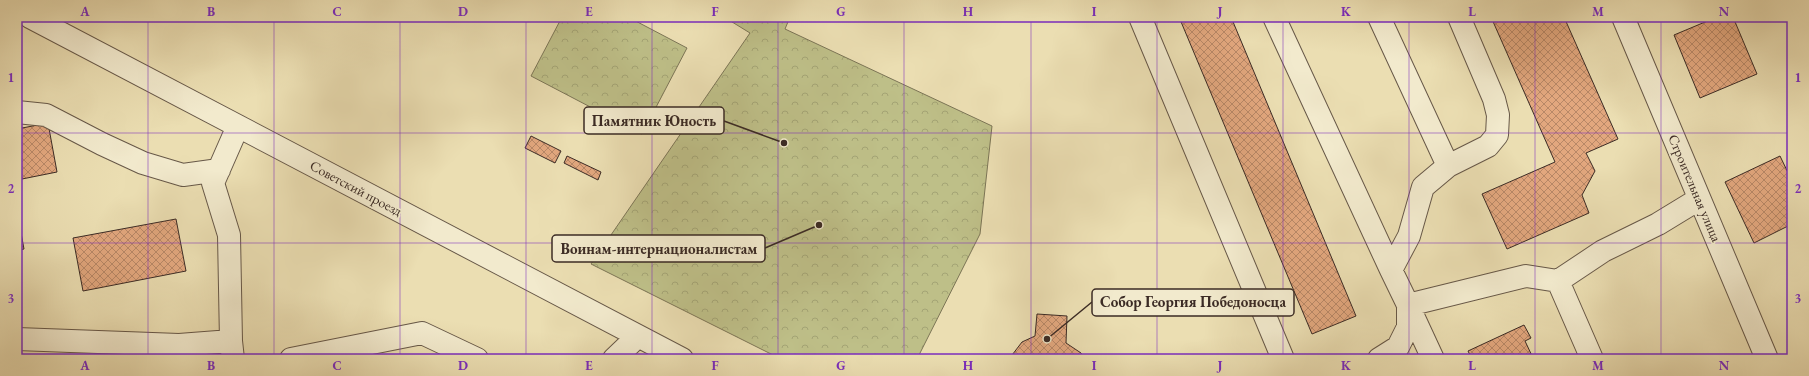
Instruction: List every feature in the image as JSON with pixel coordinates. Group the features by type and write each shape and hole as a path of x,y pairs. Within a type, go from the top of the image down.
{"street":[{"name":"Советский проезд","path":"30,17 682,359"},
{"path":"1140,17 1283,359"},
{"path":"1274,17 1433,359"},
{"path":"1378,17 1448,166"},
{"path":"1391,270 1410,236 1423,187 1448,166 1488,146 1497,135 1498,115 1494,99 1459,17"},
{"name":"Строительная улица","path":"1623,17 1767,359"},
{"path":"17,112 46,114 102,144 142,163 182,175 219,170"},
{"path":"17,339 179,345 232,350 229,236 213,183 238,126"},
{"path":"1408,305 1526,276 1558,281 1603,251 1658,224 1699,199"},
{"path":"1558,281 1592,359"},
{"path":"1380,359 1398,347 1408,327 1408,305"},
{"path":"291,359 422,333 477,359"},
{"path":"614,359 638,336"}],"green space":[{"path":"562,17 628,17 687,48 642,134 531,76"},
{"path":"724,17 790,17 785,29 992,126 980,234 917,359 781,359 591,264 750,33"}],"building":[{"path":"1179,17 1231,17 1356,316 1312,334"},
{"path":"1491,17 1564,17 1618,139 1586,153 1595,171 1582,195 1589,213 1507,249 1482,194 1555,162"},
{"path":"1717,17 1733,17 1757,74 1700,98 1674,35"},
{"path":"48,123 57,172 17,180 17,129"},
{"path":"531,136 561,151 555,163 525,148"},
{"path":"567,156 601,172 598,180 564,163"},
{"path":"1780,156 1792,181 1792,224 1754,243 1725,182"},
{"path":"17,211 24,249 17,251"},
{"path":"176,219 186,271 83,291 73,238"},
{"path":"1037,314 1067,316 1066,343 1081,353 1084,359 1009,359 1022,342 1035,336"},
{"path":"1524,325 1531,338 1525,341 1533,358 1539,356 1540,359 1472,359 1468,351"}],"place":[{"name":"Памятник Юность","path":"784,143"},
{"name":"Воинам-интернационалистам","path":"819,225"},
{"name":"Собор Георгия Победоносца","path":"1047,339"}]}
